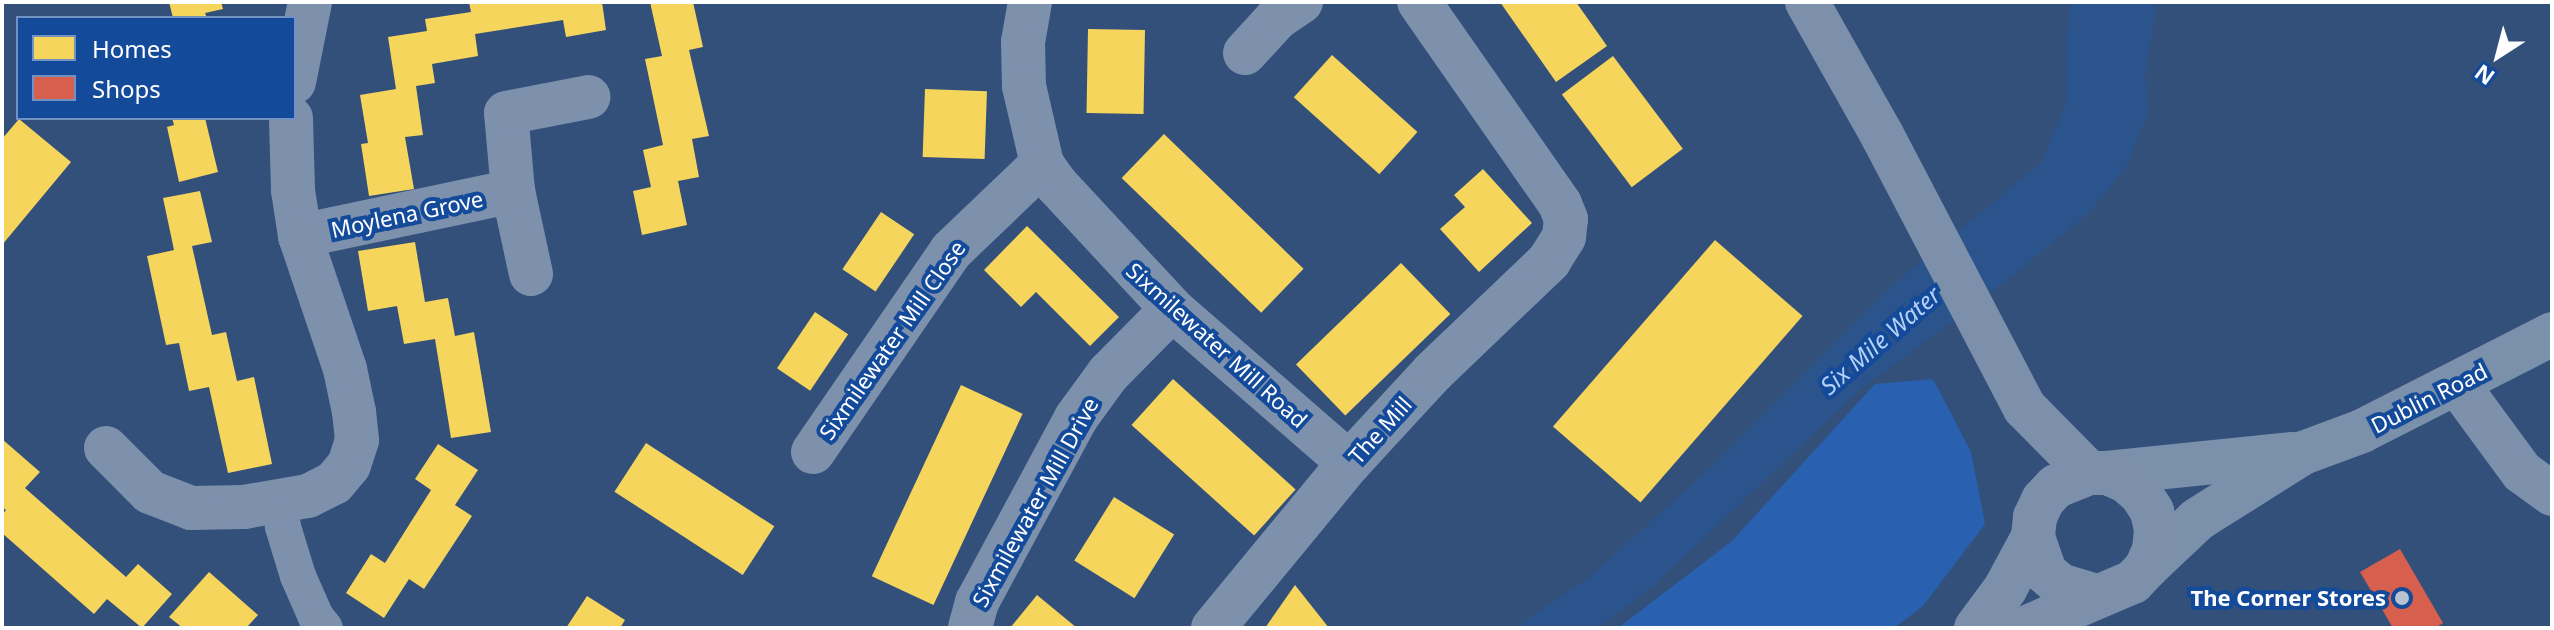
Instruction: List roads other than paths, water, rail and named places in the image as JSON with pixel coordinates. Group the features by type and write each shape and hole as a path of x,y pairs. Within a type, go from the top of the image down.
{"highway":[{"path":"1807,2 1882,135 2016,391 2098,473 2126,481 2141,494 2152,511 2156,530 2154,550 2146,568 2133,582 2025,628"},
{"path":"2016,391 2045,572 2060,585 2096,596"},
{"path":"1976,628 2005,589 2056,486 2098,473"}],"main road":[{"name":"Dublin Road","path":"2146,568 2198,519 2303,453 2362,431 2458,385 2552,334"},
{"name":"Dublin Road","path":"2098,473 2303,453"}],"street":[{"path":"296,72 310,2"},
{"name":"Sixmilewater Mill Road","path":"1030,2 1022,64 1042,164 1071,202 1172,309 1349,463"},
{"path":"1245,53 1277,18 1301,2"},
{"name":"The Mill","path":"1213,628 1349,463 1433,372 1549,261 1560,245 1566,228 1560,204 1419,2"},
{"name":"Moylena Grove","path":"531,274 513,191 506,113 588,97"},
{"name":"Moylena Grove","path":"106,448 143,487 174,504 217,509 280,503 308,496 334,483 349,465 357,440 345,369 300,236 293,190 291,120"},
{"name":"Sixmilewater Mill Close","path":"813,452 951,251 1042,164"},
{"name":"Moylena Grove","path":"300,236 513,191"},
{"name":"Sixmilewater Mill Drive","path":"970,628 977,602 1076,418 1108,374 1172,309"},
{"path":"2458,385 2522,472 2552,494"},
{"path":"280,503 283,527 298,576 316,617 325,628"}],"water":[{"name":"Six Mile Water","path":"2071,2 2157,2 2145,74 2148,113 2126,167 2091,211 2012,276 1861,389 1653,586 1598,628 1515,628 1592,575 1709,469 1893,285 2041,163 2067,101 2066,41"}],"place":[{"name":"The Corner Stores","path":"2402,598"}]}
